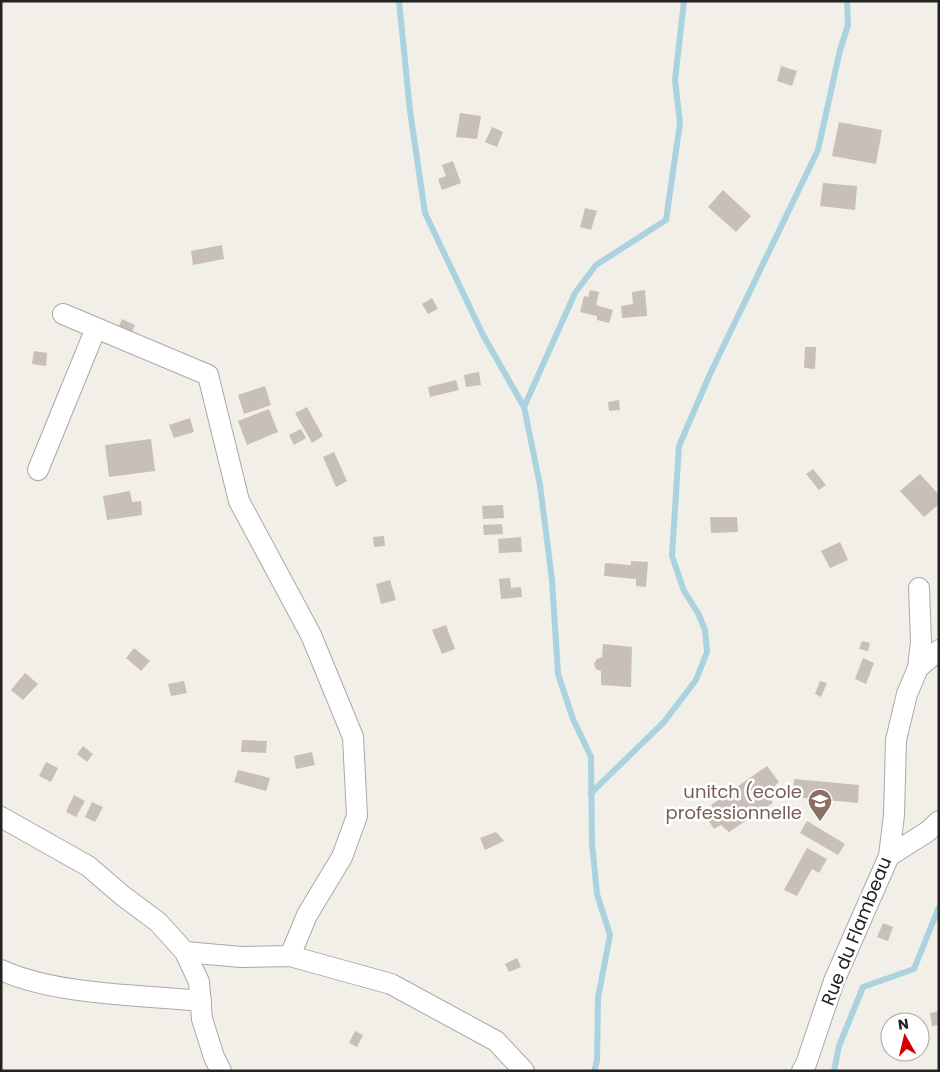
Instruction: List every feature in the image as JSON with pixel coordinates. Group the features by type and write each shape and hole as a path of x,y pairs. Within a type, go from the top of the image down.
{"street":[{"path":"63,314 208,376 239,501 310,634 353,737 357,816 342,857 307,915 290,956"},
{"path":"38,470 96,328"},
{"path":"918,668 921,642 919,588"},
{"name":"Rue du Flambeau","path":"802,1071 834,980 888,856 894,815 896,740 907,694 918,668 939,650"},
{"path":"1,817 88,866 123,896 158,922 185,952 199,982 202,1019 221,1071"},
{"path":"888,856 927,832 939,821"},
{"path":"185,952 241,957 290,956 391,984 496,1041 524,1071"},
{"path":"1,970 40,982 82,990 200,1001"}],"building":[{"path":"781,66 797,71 792,86 777,81"},
{"path":"460,113 481,116 477,139 456,137"},
{"path":"839,122 882,130 876,164 832,156"},
{"path":"492,127 503,132 497,147 485,142"},
{"path":"453,161 461,183 442,190 438,179 446,176 442,165"},
{"path":"823,183 857,186 855,210 820,206"},
{"path":"723,190 751,216 736,232 708,207"},
{"path":"585,208 597,211 591,230 580,227"},
{"path":"222,245 224,259 193,265 191,251"},
{"path":"590,290 599,292 596,305 613,310 609,323 597,320 597,316 580,312 584,296 588,297"},
{"path":"645,290 647,316 622,318 621,306 633,304 632,292"},
{"path":"432,298 438,309 428,314 422,304"},
{"path":"122,319 135,325 129,338 116,333"},
{"path":"805,347 816,347 815,369 804,368"},
{"path":"34,351 47,353 46,366 32,364"},
{"path":"479,372 481,385 466,387 464,375"},
{"path":"456,380 459,390 430,397 428,387"},
{"path":"265,386 271,405 244,414 238,395"},
{"path":"619,400 620,410 609,411 608,402"},
{"path":"307,407 323,436 312,443 295,413"},
{"path":"269,409 278,432 247,445 238,421"},
{"path":"190,418 194,432 174,438 169,425"},
{"path":"301,429 306,438 294,445 289,435"},
{"path":"151,439 155,471 109,477 105,445"},
{"path":"334,452 347,481 336,487 323,457"},
{"path":"813,469 826,485 819,490 806,474"},
{"path":"920,474 939,495 939,504 924,517 900,491"},
{"path":"130,491 132,502 141,501 142,515 107,520 103,496"},
{"path":"503,505 504,518 483,519 482,506"},
{"path":"710,517 737,517 738,532 711,533"},
{"path":"502,524 503,534 484,535 483,525"},
{"path":"384,536 385,546 374,547 373,537"},
{"path":"521,537 522,552 499,553 498,539"},
{"path":"840,542 848,560 830,568 821,551"},
{"path":"631,561 648,562 646,587 636,586 636,579 604,576 605,563 631,565"},
{"path":"510,578 511,588 521,587 522,597 501,599 499,579"},
{"path":"390,580 396,600 381,604 376,584"},
{"path":"446,625 455,649 442,654 432,630"},
{"path":"862,641 870,643 868,651 859,649"},
{"path":"603,644 632,647 631,687 601,685 601,671 596,669 594,664 597,659 602,657"},
{"path":"134,648 150,661 141,671 126,658"},
{"path":"863,658 874,663 866,684 855,679"},
{"path":"25,673 38,684 23,700 11,690"},
{"path":"184,681 187,693 171,696 168,684"},
{"path":"820,681 827,683 821,697 815,694"},
{"path":"242,740 267,741 266,753 241,752"},
{"path":"83,746 93,754 87,762 77,754"},
{"path":"312,752 315,765 296,769 294,756"},
{"path":"46,762 58,768 51,782 39,776"},
{"path":"767,766 779,782 767,793 773,803 729,832 721,825 714,829 707,818 715,811 711,805"},
{"path":"238,770 270,778 266,791 234,782"},
{"path":"794,779 859,785 858,803 793,797"},
{"path":"74,795 85,801 76,817 66,812"},
{"path":"92,802 103,807 95,822 85,817"},
{"path":"807,821 845,844 838,855 800,833"},
{"path":"496,832 504,841 485,850 480,838"},
{"path":"807,848 827,859 819,873 812,869 797,896 784,890"},
{"path":"883,923 893,927 888,941 877,937"},
{"path":"517,958 521,967 509,972 505,964"},
{"path":"939,1011 939,1025 932,1026 930,1013"},
{"path":"355,1031 363,1035 357,1047 349,1043"}],"waterway":[{"path":"399,1 410,111 425,213 483,335 524,407 540,485 552,580 558,674 573,719 591,757 592,843 597,894 610,935 598,998 597,1061 594,1071"},
{"path":"524,407 575,293 596,265 666,220 680,123 675,80 684,1"},
{"path":"591,793 664,722 696,680 707,652 705,630 698,613 684,591 672,556 679,446 710,374 818,150 840,50 848,25 847,1"},
{"path":"834,1071 839,1046 863,987 914,969 939,907"}],"place":[{"name":"unitch (ecole professionnelle","path":"820,822"}]}
